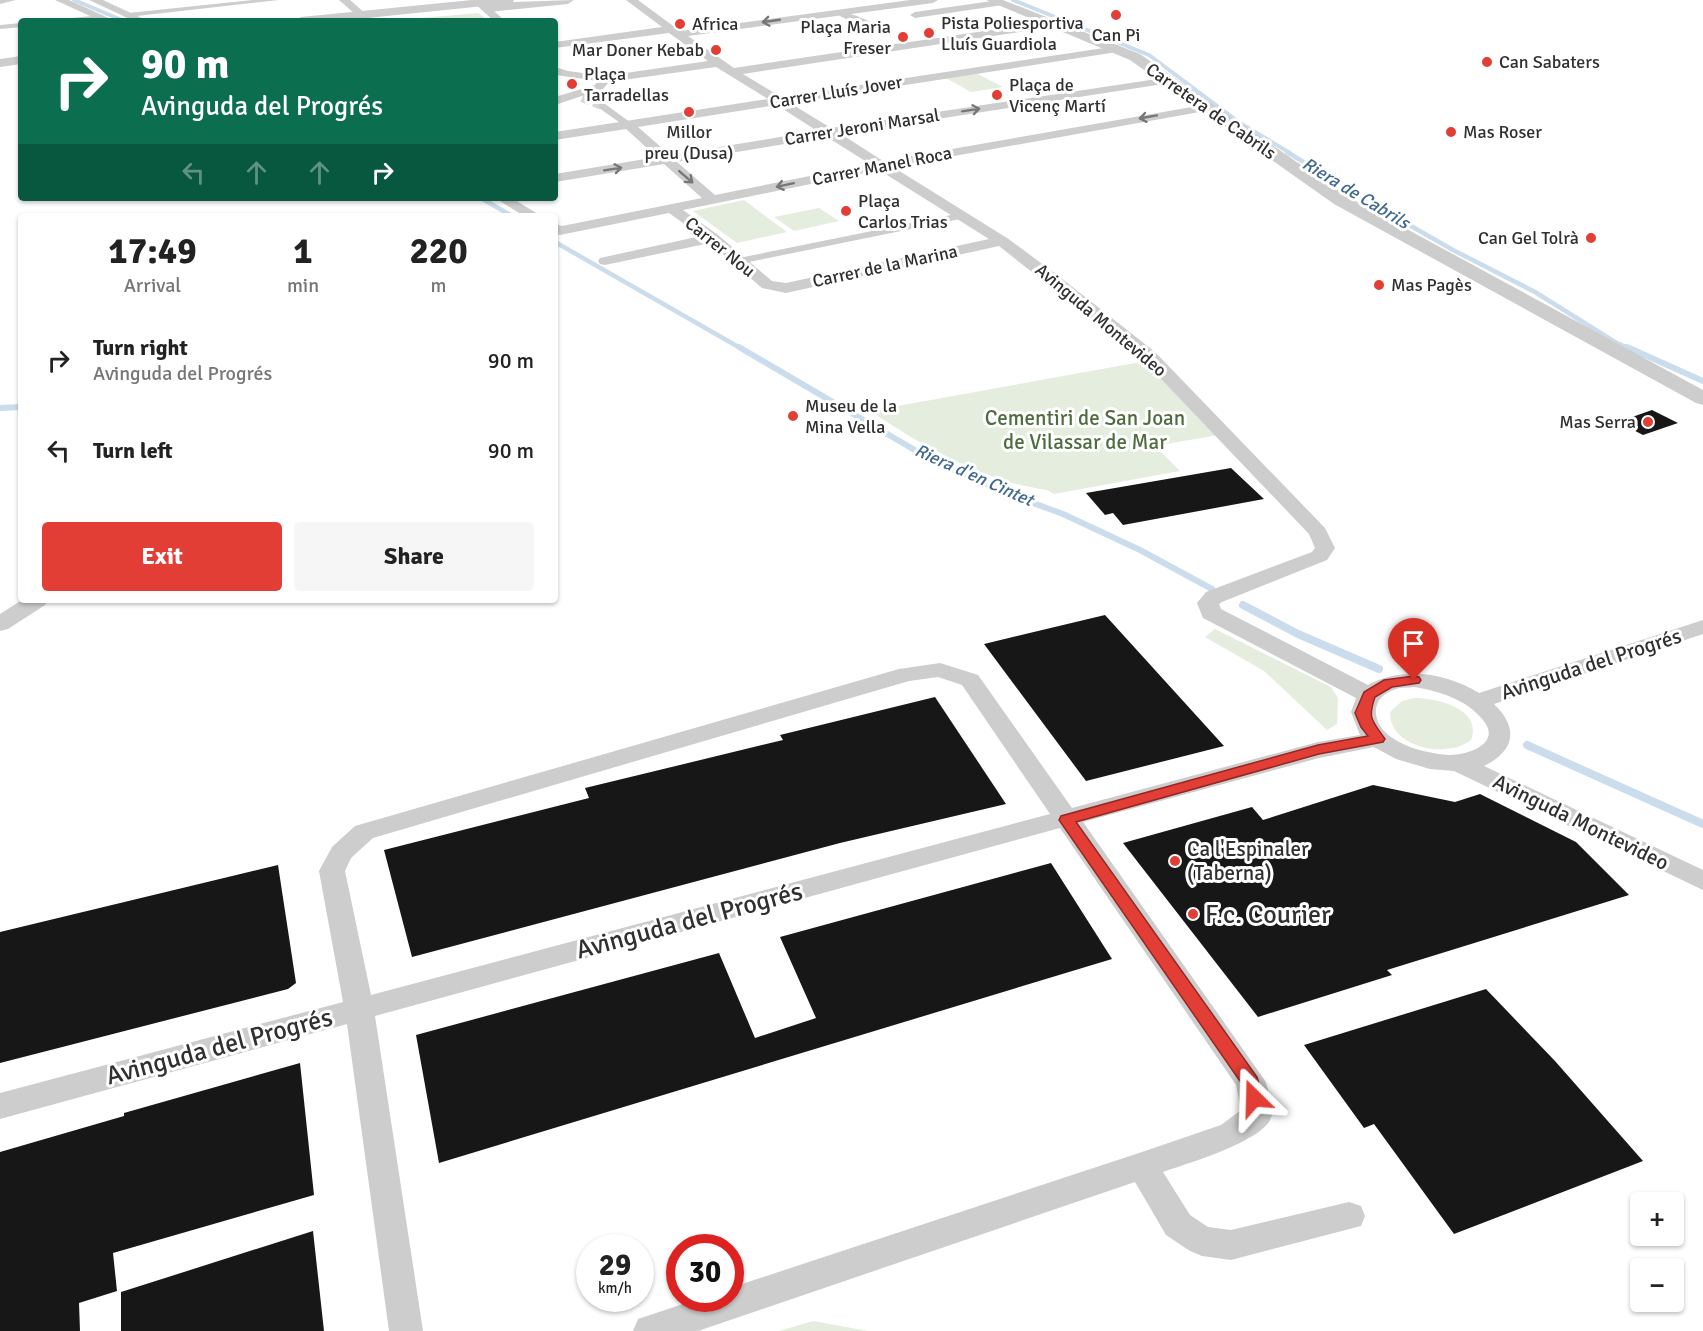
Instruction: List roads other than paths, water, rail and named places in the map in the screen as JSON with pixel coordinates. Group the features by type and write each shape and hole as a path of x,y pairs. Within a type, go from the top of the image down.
{"street":[{"path":"0,1 11,0"},
{"path":"60,0 103,18"},
{"path":"94,0 136,18"},
{"path":"128,15 275,0"},
{"path":"344,0 365,18 568,0"},
{"path":"397,18 483,6 508,0"},
{"name":"Avinguda Montevideo","path":"631,0 718,63 832,132 1002,241 1149,356 1318,532 1325,548 1320,556 1214,597 1208,603 1211,614 1369,695"},
{"path":"558,45 933,0"},
{"path":"900,18 995,2"},
{"name":"Carretera de Cabrils","path":"995,2 1117,49 1153,68 1205,107 1340,200 1703,399"},
{"path":"483,6 497,18"},
{"path":"839,12 855,20 872,22"},
{"path":"732,72 1052,24"},
{"path":"0,27 18,25"},
{"name":"Carrer Lluís Jover","path":"558,136 1117,49"},
{"path":"0,55 18,53"},
{"path":"0,63 18,60"},
{"path":"558,71 604,79 718,63"},
{"path":"558,100 599,87 604,79"},
{"name":"Carrer Jeroni Marsal","path":"558,178 832,132 1170,80"},
{"path":"602,106 629,125 712,200"},
{"name":"Carrer Manel Roca","path":"558,229 883,165 1205,107"},
{"path":"507,201 529,213"},
{"name":"Carrer Nou","path":"673,208 713,237 767,285"},
{"path":"739,261 961,216"},
{"path":"605,261 713,237"},
{"name":"Carrer de la Marina","path":"767,285 786,288 1002,241"},
{"path":"0,624 32,603"},
{"name":"Avinguda del Progrés","path":"1479,701 1703,627"},
{"path":"406,1331 359,1008 333,871 341,853 364,832 907,674 940,670 970,681 1251,1082 1257,1114 1232,1134 651,1331"},
{"path":"1414,680 1460,690 1479,701 1500,727 1499,741 1487,755 1460,764 1433,762 1408,756 1378,739 1368,727 1362,713 1369,695 1389,683 1414,680"},
{"name":"Avinguda del Progrés","path":"0,1106 1066,820 1318,750 1378,739"},
{"name":"Avinguda Montevideo","path":"1460,764 1703,881"},
{"path":"1142,1166 1178,1225 1202,1241 1231,1245 1349,1216"}],"waterway":[{"name":"Riera d'en Cintet","path":"74,0 117,18"},
{"name":"Riera de Cabrils","path":"1013,0 1149,55 1240,123 1290,153"},
{"name":"Riera de Cabrils","path":"1287,152 1383,210 1453,250 1535,292 1630,349"},
{"name":"Riera d'en Cintet","path":"486,201 507,213"},
{"name":"Riera d'en Cintet","path":"558,244 742,349"},
{"name":"Riera d'en Cintet","path":"739,347 930,459 1006,493 1063,514 1140,550 1212,589"},
{"name":"Riera de Cabrils","path":"1627,347 1703,381"},
{"path":"0,408 18,407"},
{"name":"Riera d'en Cintet","path":"1243,605 1298,634 1379,669"},
{"name":"Riera d'en Cintet","path":"1527,745 1703,824"}],"tunnel":[{"path":"582,98 602,106"}],"place":[{"name":"Can Pi","path":"1116,15"},
{"name":"Africa","path":"680,24"},
{"name":"Pista Poliesportiva Lluís Guardiola","path":"929,33"},
{"name":"Plaça Maria Freser","path":"903,37"},
{"name":"Mar Doner Kebab","path":"716,50"},
{"name":"Can Sabaters","path":"1487,62"},
{"name":"Plaça Tarradellas","path":"572,84"},
{"name":"Plaça de Vicenç Martí","path":"997,95"},
{"name":"Millor preu (Dusa)","path":"689,112"},
{"name":"Mas Roser","path":"1451,132"},
{"name":"Plaça Carlos Trias","path":"846,211"},
{"name":"Can Gel Tolrà","path":"1591,238"},
{"name":"Mas Pagès","path":"1379,285"},
{"name":"Museu de la Mina Vella","path":"793,416"},
{"name":"Mas Serra","path":"1648,422"},
{"name":"Ca l'Espinaler (Taberna)","path":"1175,861"},
{"name":"F.c. Courier","path":"1193,914"}],"park label":[{"name":"Cementiri de San Joan de Vilassar de Mar","path":"1085,430"}]}
